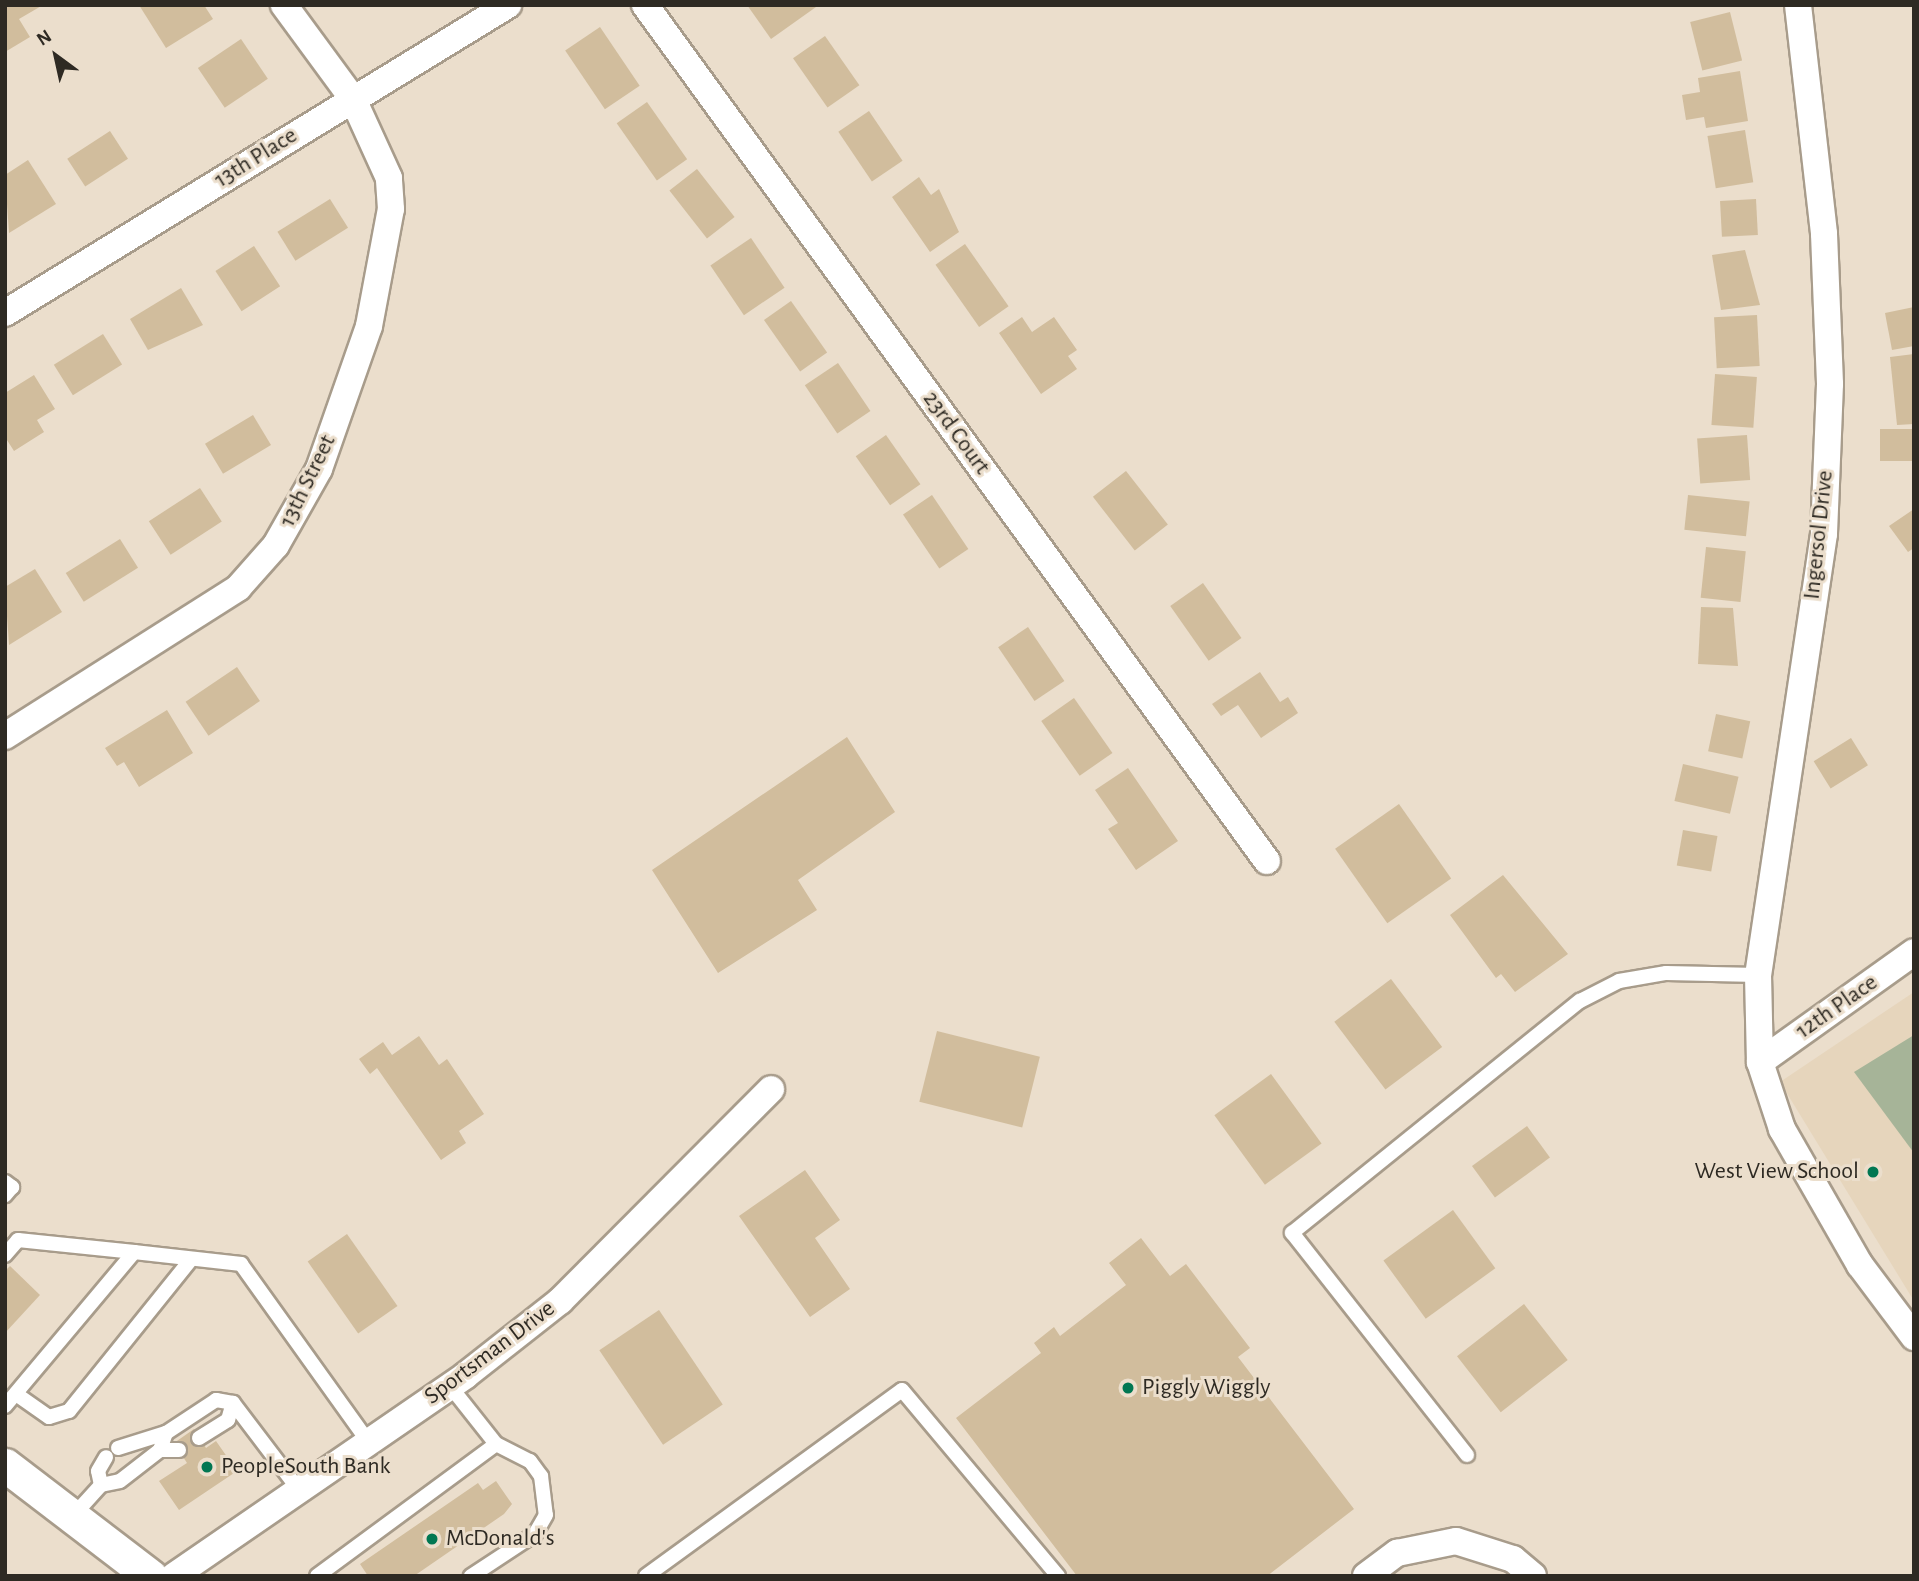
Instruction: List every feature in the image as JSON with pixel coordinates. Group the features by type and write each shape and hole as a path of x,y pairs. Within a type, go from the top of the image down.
{"street":[{"name":"13th Street","path":"5,736 237,588 276,545 319,469 369,326 389,239 388,178 353,99 284,5"},
{"name":"13th Place","path":"5,313 508,5"},
{"name":"23rd Court","path":"645,5 1267,861"},
{"name":"Ingersol Drive","path":"1798,5 1825,234 1829,410 1824,534 1758,975 1760,1062 1782,1129 1860,1265 1914,1337"},
{"name":"12th Place","path":"1760,1062 1914,952"},
{"name":"Sportsman Drive","path":"174,1576 450,1386 605,1261 771,1089"},
{"path":"5,1465 150,1576"},
{"path":"1366,1576 1397,1553 1457,1541 1513,1559 1533,1576"}],"lane":[{"path":"1467,1455 1292,1233 1580,1002 1619,981 1655,975 1758,975"},
{"path":"5,1182 12,1187 5,1195"},
{"path":"5,1255 18,1240 241,1264 368,1440"},
{"path":"134,1252 8,1401 49,1417 69,1411 191,1259"},
{"path":"450,1386 496,1444 530,1461 541,1476 546,1515 535,1534 471,1576"},
{"path":"646,1576 902,1390 1058,1576"},
{"path":"101,1485 98,1471 112,1452 166,1433 216,1401 233,1403 299,1490"},
{"path":"199,1438 228,1420 233,1403"},
{"path":"72,1517 101,1485 120,1480 160,1450 166,1433"},
{"path":"317,1576 496,1444"},
{"path":"160,1450 179,1450"}],"shaded area":[{"name":"West View School","path":"1914,992 1914,1301 1780,1082"}],"green space":[{"path":"1914,1035 1914,1153 1854,1072"}],"building":[{"path":"5,5 43,5 19,19 30,37 5,52"},
{"path":"139,5 204,5 213,19 166,48"},
{"path":"747,5 814,5 816,7 771,39"},
{"path":"1730,12 1742,61 1702,70 1690,22"},
{"path":"600,27 640,86 605,109 565,50"},
{"path":"825,36 859,85 827,108 793,58"},
{"path":"241,39 268,79 225,108 198,68"},
{"path":"1740,71 1748,121 1706,128 1704,117 1686,120 1682,95 1700,92 1698,78"},
{"path":"647,102 687,159 657,181 617,123"},
{"path":"869,111 903,161 872,181 838,132"},
{"path":"1745,130 1753,182 1716,188 1707,136"},
{"path":"110,131 128,159 85,186 67,159"},
{"path":"28,160 56,204 9,233 5,175"},
{"path":"697,169 735,217 707,239 669,191"},
{"path":"919,177 931,195 939,189 959,232 930,252 892,197"},
{"path":"330,199 348,228 295,261 277,232"},
{"path":"1756,199 1758,235 1722,237 1720,201"},
{"path":"751,238 785,288 744,315 710,265"},
{"path":"965,244 1009,306 979,327 936,265"},
{"path":"254,246 280,286 242,311 215,271"},
{"path":"1745,250 1760,305 1721,310 1712,255"},
{"path":"181,288 203,325 148,350 130,319"},
{"path":"791,301 827,353 800,372 764,320"},
{"path":"1914,307 1914,346 1892,350 1885,313"},
{"path":"1757,315 1760,366 1717,368 1714,317"},
{"path":"1022,317 1032,332 1054,317 1077,350 1068,356 1077,369 1041,394 999,333"},
{"path":"103,334 122,365 73,395 54,365"},
{"path":"1914,354 1914,424 1897,425 1890,357"},
{"path":"838,363 870,411 837,433 805,385"},
{"path":"1715,374 1757,377 1753,428 1711,425"},
{"path":"34,375 55,409 37,420 44,432 14,451 5,437 5,393"},
{"path":"253,415 271,445 223,474 205,444"},
{"path":"1880,429 1914,429 1914,461 1880,461"},
{"path":"886,435 920,484 890,505 856,456"},
{"path":"1747,435 1750,480 1700,483 1697,438"},
{"path":"1126,471 1168,525 1135,550 1093,497"},
{"path":"200,488 222,522 171,555 149,521"},
{"path":"932,495 968,549 939,568 903,515"},
{"path":"1688,495 1750,501 1746,536 1684,530"},
{"path":"1914,509 1914,548 1908,552 1889,526"},
{"path":"120,539 138,568 84,602 66,573"},
{"path":"1706,547 1746,551 1740,602 1701,598"},
{"path":"35,569 62,612 9,645 5,587"},
{"path":"1203,583 1241,638 1209,661 1170,606"},
{"path":"1701,607 1733,608 1738,666 1698,664"},
{"path":"1028,627 1064,681 1035,701 998,647"},
{"path":"237,667 260,701 209,736 186,702"},
{"path":"1260,672 1280,702 1288,697 1298,713 1261,738 1238,705 1221,716 1212,704"},
{"path":"1074,698 1112,753 1080,776 1041,721"},
{"path":"167,710 193,753 139,787 124,762 117,766 105,748"},
{"path":"1716,714 1750,721 1742,758 1708,751"},
{"path":"847,737 895,812 798,880 817,910 718,973 652,870"},
{"path":"1851,738 1868,765 1831,788 1814,761"},
{"path":"1683,764 1739,777 1730,814 1674,801"},
{"path":"1128,768 1178,841 1136,870 1108,829 1118,823 1095,790"},
{"path":"1399,804 1451,879 1387,923 1335,849"},
{"path":"1683,830 1717,836 1711,872 1677,865"},
{"path":"1503,875 1568,954 1515,992 1501,974 1496,978 1450,915"},
{"path":"1391,979 1442,1047 1385,1090 1334,1022"},
{"path":"937,1031 1040,1057 1022,1127 919,1102"},
{"path":"419,1036 439,1065 447,1059 484,1114 459,1131 466,1143 441,1160 377,1068 370,1074 359,1059 383,1042 392,1055"},
{"path":"1271,1074 1322,1144 1265,1185 1214,1115"},
{"path":"1527,1126 1550,1158 1495,1198 1472,1166"},
{"path":"805,1170 840,1220 815,1238 850,1289 810,1317 739,1216"},
{"path":"1453,1210 1495,1268 1426,1319 1383,1261"},
{"path":"347,1234 397,1306 358,1334 308,1262"},
{"name":"Piggly Wiggly","path":"1141,1238 1170,1276 1186,1264 1250,1348 1238,1357 1354,1509 1267,1576 1077,1576 956,1418 1041,1353 1034,1343 1054,1327 1060,1336 1126,1285 1109,1263"},
{"path":"10,1266 40,1295 5,1333 5,1271"},
{"path":"1524,1304 1568,1360 1501,1412 1457,1356"},
{"path":"659,1310 723,1405 663,1445 599,1350"},
{"name":"PeopleSouth Bank","path":"194,1429 206,1448 216,1441 237,1471 179,1510 159,1481 187,1463 174,1443"},
{"name":"McDonald's","path":"496,1481 512,1504 504,1514 414,1576 368,1576 360,1564 478,1483 483,1490"}],"place":[{"name":"West View School","path":"1873,1172"},
{"name":"Piggly Wiggly","path":"1128,1388"},
{"name":"PeopleSouth Bank","path":"207,1467"},
{"name":"McDonald's","path":"432,1539"}]}
